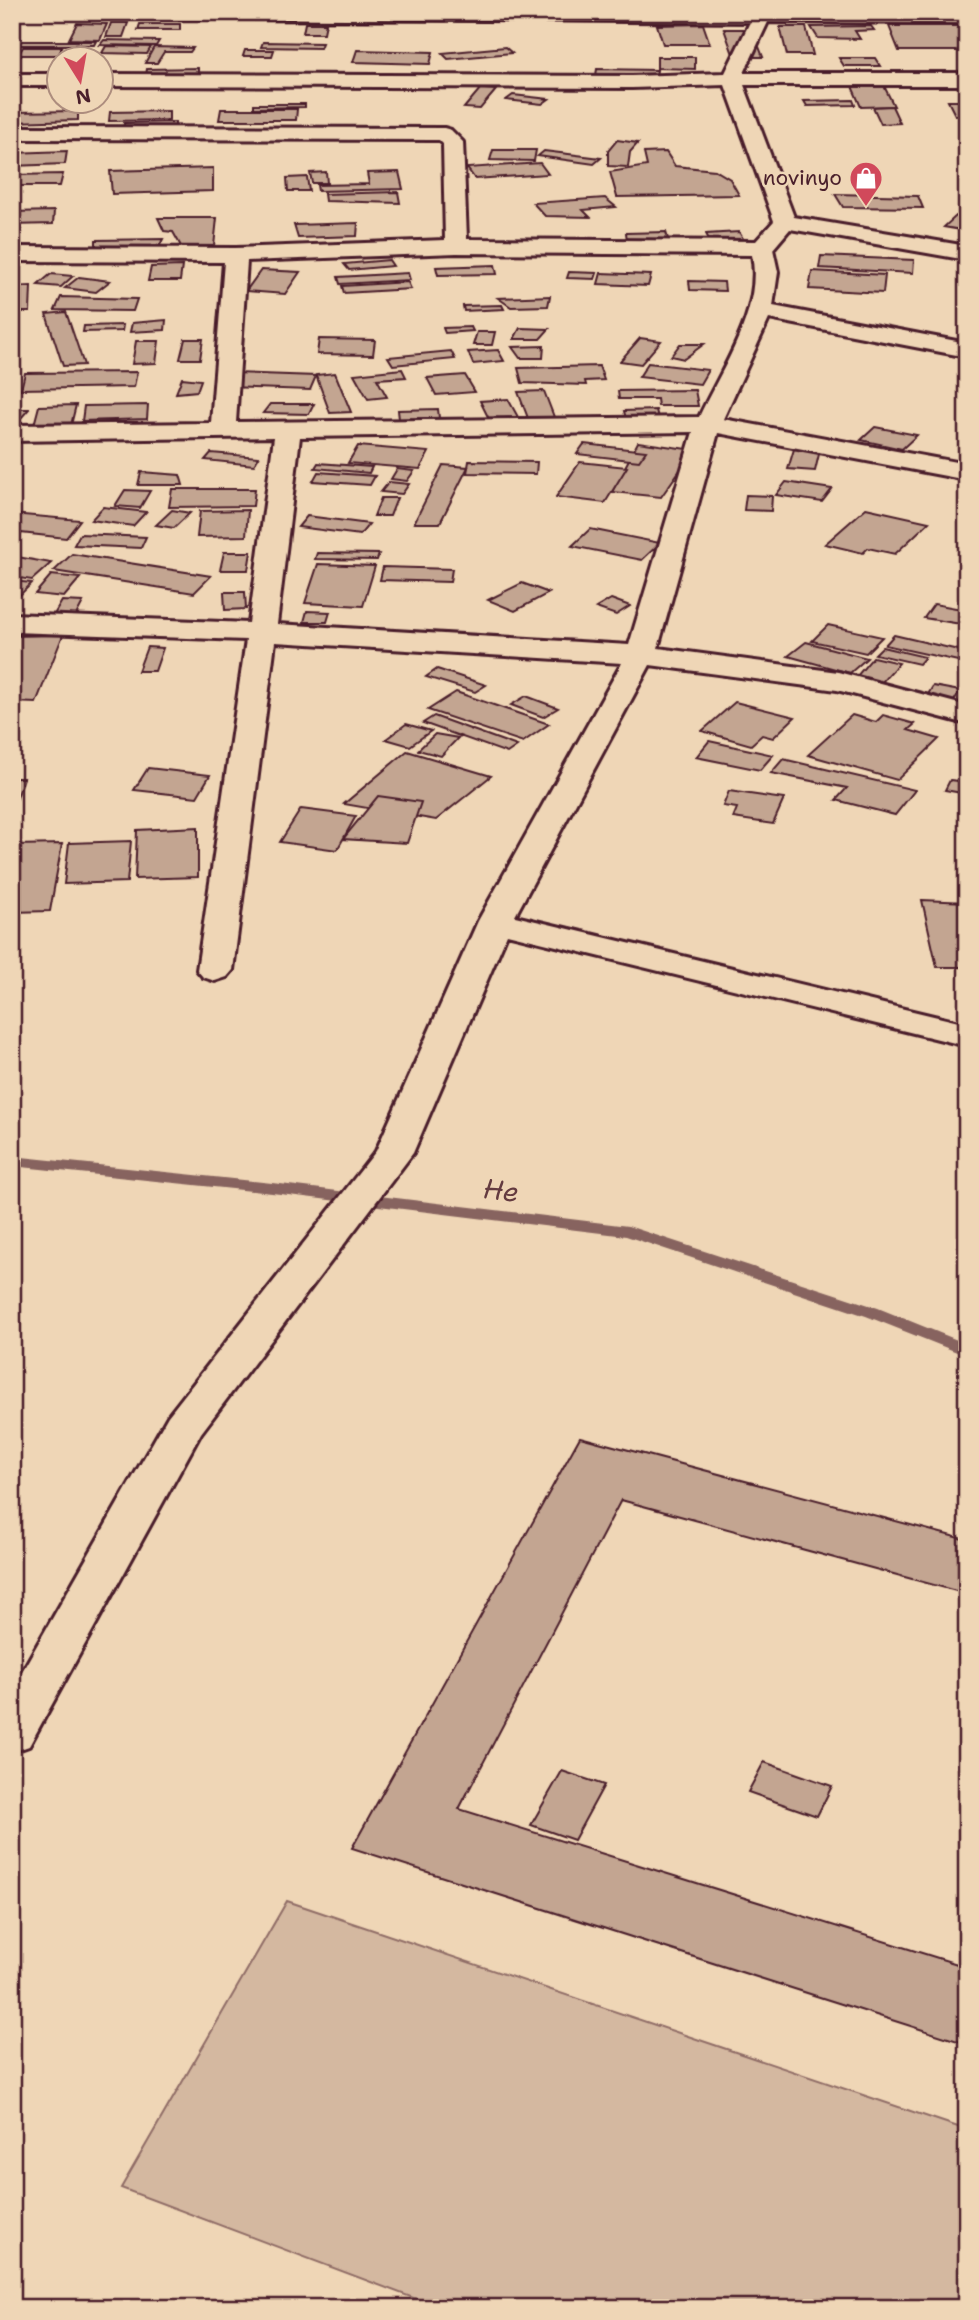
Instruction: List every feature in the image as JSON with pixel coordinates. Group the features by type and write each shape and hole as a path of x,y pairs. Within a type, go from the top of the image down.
{"street":[{"path":"94,12 967,18"},
{"path":"759,16 732,79 785,222"},
{"path":"116,80 632,82 732,79 967,79"},
{"path":"12,80 46,80"},
{"path":"12,133 444,134 453,142 456,246"},
{"path":"12,254 236,255 456,246 762,248 785,222"},
{"path":"785,222 967,253"},
{"path":"15,1723 183,1426 394,1153 495,921 641,655 708,424 761,311 767,272 762,248"},
{"path":"223,431 224,381 236,255"},
{"path":"761,311 967,350"},
{"path":"12,433 708,424 967,472"},
{"path":"215,970 288,430"},
{"path":"13,626 262,632 641,655 838,681 967,715"},
{"path":"495,921 967,1035"}],"shaded area":[{"path":"287,1901 967,2130 967,2308 440,2308 121,2188"}],"building":[{"path":"77,23 107,24 100,40 69,39"},
{"path":"111,23 128,23 123,37 106,37"},
{"path":"305,23 326,23 324,33 303,33"},
{"path":"140,24 180,24 180,30 138,30"},
{"path":"703,24 710,44 663,44 657,25"},
{"path":"871,26 874,30 855,31 860,39 818,38 811,27"},
{"path":"889,26 967,26 967,51 899,51"},
{"path":"780,27 806,27 813,55 787,55"},
{"path":"724,29 752,29 763,57 734,57"},
{"path":"104,40 159,41 156,46 100,45"},
{"path":"13,41 96,41 94,45 12,45"},
{"path":"263,42 322,43 320,48 261,47"},
{"path":"116,46 151,47 147,54 116,53"},
{"path":"23,47 46,47 46,55 18,55"},
{"path":"154,47 193,48 190,52 164,52 157,63 145,63"},
{"path":"505,47 512,53 448,59 442,53"},
{"path":"245,50 274,50 272,56 243,56"},
{"path":"357,50 433,52 430,64 353,62"},
{"path":"657,57 695,57 695,69 657,68"},
{"path":"839,58 875,58 880,66 844,66"},
{"path":"198,68 198,73 146,74 147,69"},
{"path":"597,69 657,70 655,82 638,76 596,75"},
{"path":"851,84 883,84 894,106 861,107"},
{"path":"480,89 496,90 480,109 464,108"},
{"path":"513,95 549,99 542,104 506,100"},
{"path":"853,100 855,105 807,106 804,101"},
{"path":"948,101 967,101 967,115 955,115"},
{"path":"254,104 305,104 305,107 254,108"},
{"path":"892,106 900,123 881,124 873,107"},
{"path":"221,109 297,109 296,120 219,120"},
{"path":"46,111 46,116 78,116 78,120 12,122 12,112"},
{"path":"169,111 169,120 109,121 110,116 116,116 116,112"},
{"path":"175,122 175,129 123,130 124,123"},
{"path":"617,140 638,143 630,152 628,167 608,166 608,151"},
{"path":"493,150 536,150 534,161 490,160"},
{"path":"67,151 65,164 12,166 12,153"},
{"path":"544,151 601,158 594,164 538,156"},
{"path":"666,152 675,166 715,170 730,179 739,195 617,197 610,172 647,166 644,153"},
{"path":"540,163 548,174 475,179 467,168"},
{"path":"213,168 213,191 112,194 110,171"},
{"path":"326,172 327,183 312,183 310,173"},
{"path":"399,172 403,189 318,191 317,185 369,184 367,173"},
{"path":"63,174 60,186 12,186 12,175"},
{"path":"307,177 309,191 288,191 287,178"},
{"path":"398,192 400,203 325,201 324,194"},
{"path":"835,194 918,196 923,208 843,207"},
{"path":"605,198 616,207 583,210 590,217 545,216 533,203"},
{"path":"54,211 53,224 12,225 12,212"},
{"path":"956,216 967,218 967,231 944,227"},
{"path":"158,218 217,218 214,246 182,248 173,232 164,231"},
{"path":"358,223 357,236 298,238 294,225"},
{"path":"666,232 668,239 627,240 626,233"},
{"path":"739,232 744,240 710,241 706,234"},
{"path":"163,239 159,247 96,248 96,240"},
{"path":"821,256 914,260 913,273 819,268"},
{"path":"389,260 393,266 349,270 344,264"},
{"path":"495,265 497,274 438,275 436,267"},
{"path":"182,266 180,281 148,281 151,267"},
{"path":"261,270 300,272 285,294 246,291"},
{"path":"812,271 885,275 883,293 809,289"},
{"path":"569,272 597,273 595,279 567,278"},
{"path":"408,273 410,280 340,284 338,277"},
{"path":"601,273 651,275 648,286 598,284"},
{"path":"51,274 73,276 61,287 38,285"},
{"path":"79,277 110,281 96,292 65,288"},
{"path":"689,281 724,282 725,291 690,290"},
{"path":"408,282 411,289 344,293 342,286"},
{"path":"31,286 30,312 12,312 12,287"},
{"path":"550,296 548,306 511,307 498,298"},
{"path":"61,297 137,299 133,311 55,310"},
{"path":"502,305 504,309 464,311 463,306"},
{"path":"66,312 84,365 63,366 46,314"},
{"path":"166,320 165,330 130,332 132,323"},
{"path":"123,325 122,331 83,332 84,326"},
{"path":"471,327 473,331 445,333 443,328"},
{"path":"520,328 549,329 540,339 514,339"},
{"path":"477,332 495,332 492,345 473,345"},
{"path":"640,338 661,341 641,364 620,361"},
{"path":"185,339 203,339 200,359 180,359"},
{"path":"319,339 375,340 373,355 317,354"},
{"path":"136,341 159,341 156,363 132,364"},
{"path":"680,344 704,344 684,359 671,356"},
{"path":"544,346 543,358 520,358 512,347"},
{"path":"498,350 504,361 473,364 468,352"},
{"path":"451,351 455,359 393,365 388,357"},
{"path":"648,363 708,370 700,384 639,377"},
{"path":"599,366 604,380 585,381 586,385 522,383 518,368"},
{"path":"402,369 406,377 377,379 387,397 368,399 354,374"},
{"path":"137,372 134,387 21,389 25,373"},
{"path":"234,373 316,376 310,390 227,387"},
{"path":"335,373 351,412 330,413 316,375"},
{"path":"465,375 475,392 436,395 427,378"},
{"path":"182,378 201,380 197,391 176,393"},
{"path":"695,390 698,406 658,406 657,399 619,399 618,391"},
{"path":"544,391 554,417 528,418 518,392"},
{"path":"508,399 518,417 489,419 480,401"},
{"path":"270,404 314,404 309,414 263,413"},
{"path":"76,405 71,425 34,425 39,406"},
{"path":"148,405 147,419 82,421 84,406"},
{"path":"12,409 29,409 21,418 12,418"},
{"path":"438,409 439,418 399,419 398,410"},
{"path":"656,410 658,418 626,419 624,411"},
{"path":"875,427 917,435 902,449 861,440"},
{"path":"638,442 694,450 661,497 612,492"},
{"path":"584,444 646,451 639,461 577,454"},
{"path":"358,446 429,452 420,469 348,463"},
{"path":"794,449 820,450 815,471 788,469"},
{"path":"211,453 259,457 254,465 205,460"},
{"path":"469,461 537,462 536,474 467,473"},
{"path":"580,462 627,467 605,503 556,497"},
{"path":"318,463 372,467 369,473 315,468"},
{"path":"443,465 468,467 440,523 414,523"},
{"path":"397,469 414,471 407,481 391,479"},
{"path":"141,472 180,475 183,485 138,485"},
{"path":"318,472 375,476 370,485 313,481"},
{"path":"389,482 409,484 402,494 381,492"},
{"path":"786,482 832,489 822,502 776,495"},
{"path":"172,489 255,489 253,506 169,507"},
{"path":"125,490 150,491 140,508 115,506"},
{"path":"746,495 772,496 771,511 744,510"},
{"path":"381,498 397,498 390,516 374,516"},
{"path":"103,507 146,512 133,526 91,520"},
{"path":"866,508 929,522 895,554 868,548 863,553 825,544"},
{"path":"172,510 190,513 174,528 156,525"},
{"path":"248,510 246,536 197,537 200,511"},
{"path":"12,514 80,520 66,538 12,532"},
{"path":"307,516 369,524 360,535 298,527"},
{"path":"590,529 660,543 642,560 572,546"},
{"path":"80,534 146,537 141,548 74,545"},
{"path":"224,552 251,552 248,570 220,570"},
{"path":"317,553 379,554 377,560 315,559"},
{"path":"72,554 211,576 194,593 54,571"},
{"path":"12,556 51,563 32,580 12,577"},
{"path":"318,564 375,566 363,606 305,603"},
{"path":"383,567 452,569 450,582 380,580"},
{"path":"51,575 80,578 64,597 35,594"},
{"path":"12,581 32,583 16,599 12,598"},
{"path":"522,583 549,593 515,611 488,600"},
{"path":"224,592 245,592 246,609 225,610"},
{"path":"611,599 630,606 616,615 596,608"},
{"path":"62,601 83,602 74,619 52,618"},
{"path":"934,604 967,610 967,625 924,618"},
{"path":"307,611 330,612 327,622 304,622"},
{"path":"828,625 882,637 866,653 812,641"},
{"path":"63,635 36,703 12,702 12,636"},
{"path":"894,635 967,652 967,663 885,645"},
{"path":"806,642 867,658 850,673 788,656"},
{"path":"147,647 163,648 155,671 138,671"},
{"path":"882,647 925,657 919,664 875,654"},
{"path":"873,657 899,663 882,682 856,677"},
{"path":"437,669 486,685 475,692 426,677"},
{"path":"933,686 960,691 954,701 927,696"},
{"path":"456,692 549,724 523,742 428,710"},
{"path":"526,696 558,708 543,717 511,705"},
{"path":"735,702 795,717 773,738 762,735 751,745 702,731"},
{"path":"852,715 876,722 883,715 915,724 908,730 939,739 897,780 808,755"},
{"path":"434,716 517,746 507,753 423,723"},
{"path":"406,724 431,731 410,746 386,739"},
{"path":"435,734 458,738 441,756 418,750"},
{"path":"709,741 773,755 760,770 696,757"},
{"path":"407,751 491,776 436,820 344,804"},
{"path":"783,759 915,790 895,815 836,800 847,788 771,773"},
{"path":"148,768 210,775 197,797 134,790"},
{"path":"12,778 24,778 12,812"},
{"path":"950,780 967,782 967,794 945,790"},
{"path":"729,791 784,799 773,824 733,818 737,808 723,806"},
{"path":"378,796 421,802 407,843 343,839"},
{"path":"301,809 356,816 337,850 280,842"},
{"path":"198,827 198,877 135,879 137,830"},
{"path":"131,841 127,882 64,884 69,843"},
{"path":"62,844 50,911 12,912 15,845"},
{"path":"922,900 967,902 967,967 937,967"},
{"path":"580,1437 967,1540 967,1594 621,1500 459,1809 967,1967 967,2044 352,1848"},
{"path":"764,1762 832,1786 817,1816 748,1792"},
{"path":"562,1771 604,1785 574,1840 531,1825"}],"waterway":[{"name":"He","path":"12,1161 272,1188 628,1231 872,1312 967,1350"}],"place":[{"name":"novinyo","path":"866,208"}]}
